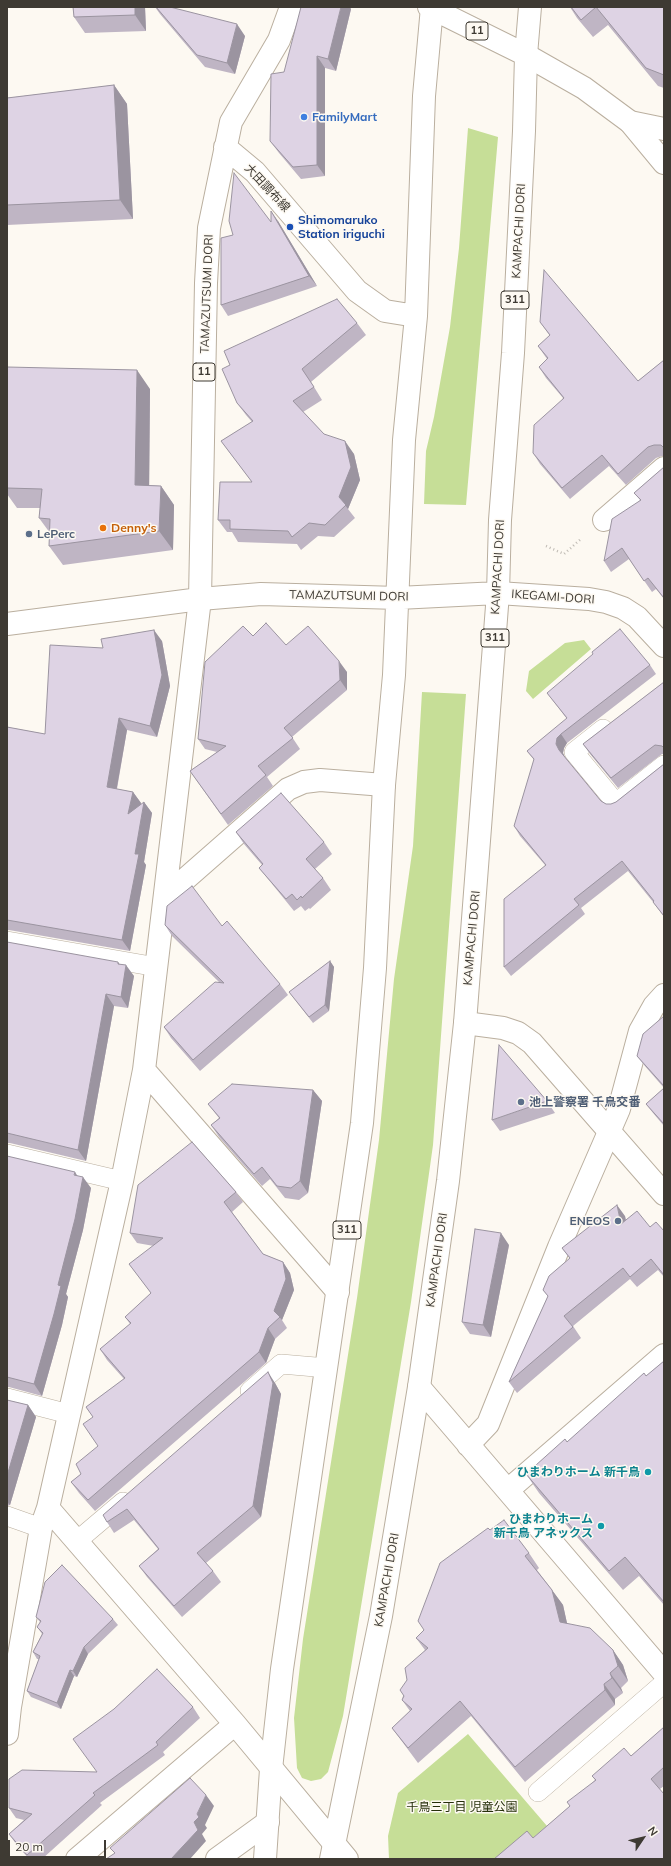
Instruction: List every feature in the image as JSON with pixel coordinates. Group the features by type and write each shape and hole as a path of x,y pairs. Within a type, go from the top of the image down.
{"main road":[{"name":"TAMAZUTSUMI DORI","path":"200,599 206,283 209,228 231,122 279,40 291,7"},
{"name":"KAMPACHI DORI","path":"338,1854 381,1616 419,1387 448,1180 465,1023 498,593 500,520 513,353 524,131 526,55 530,7"},
{"name":"11","path":"431,8 526,55"},
{"name":"311","path":"265,1859 271,1769 282,1669 362,1123 375,968 384,785 394,675 404,440 416,316 424,96 431,8"},
{"path":"526,55 584,88 630,122 664,163"},
{"path":"630,122 664,129"},
{"name":"大田調布線","path":"225,147 255,172 357,291 385,311 416,316"},
{"path":"604,520 664,468"},
{"name":"TAMAZUTSUMI DORI","path":"7,624 200,599 261,594 398,598 498,593"},
{"name":"IKEGAMI-DORI","path":"498,593 589,599 606,602 623,608 637,617 664,646"},
{"path":"7,1734 10,1707 44,1518 122,1181 144,1070 166,896 200,599"},
{"path":"166,896 288,789 304,782 320,780 384,785"},
{"path":"468,1445 488,1424 559,1247 608,1131 620,1109 640,1031 654,1006 664,995"},
{"path":"465,1023 503,1028 518,1033 532,1043 664,1194"},
{"path":"144,1070 338,1292"},
{"path":"508,1490 664,1355"},
{"path":"419,1387 664,1673"},
{"path":"44,1518 77,1541 234,1724 338,1854"},
{"path":"77,1859 234,1724"},
{"path":"217,1859 268,1822"}],"lane":[{"path":"616,719 574,752 616,803 664,765"},
{"path":"7,941 156,967"},
{"path":"7,1154 122,1181"},
{"path":"239,1400 281,1364 327,1368"},
{"path":"7,1398 69,1414"},
{"path":"77,1541 137,1489"},
{"path":"7,1516 44,1518"},
{"path":"538,1792 664,1684"}],"path":[{"path":"546,546 564,554 604,520"}],"green space":[{"path":"468,128 498,137 466,505 424,504 426,451 434,417 450,327 459,248"},
{"path":"584,640 591,649 533,699 526,691 529,671 565,643"},
{"path":"422,692 466,694 433,1145 411,1302 343,1716 328,1772 321,1779 311,1781 302,1778 297,1768 294,1718 303,1639 357,1298 379,1140 394,979 413,846"},
{"name":"千鳥三丁目 児童公園","path":"468,1734 547,1826 508,1859 389,1859 388,1836 398,1793"}],"building":[{"path":"73,7 135,7 135,15 74,17"},
{"path":"156,7 170,7 237,24 227,63 197,55"},
{"path":"301,7 341,7 328,59 317,56 317,165 293,167 270,141 271,74 284,72"},
{"path":"571,7 596,7 581,20"},
{"path":"596,7 664,7 664,75 646,68"},
{"path":"114,85 120,200 7,205 7,98"},
{"path":"234,173 271,222 271,211 309,276 221,305 221,238 233,235 229,221"},
{"path":"544,270 638,381 664,360 664,448 661,445 648,447 618,474 602,455 562,488 533,453 534,425 564,398 539,367 548,358 538,346 550,335 540,322"},
{"path":"337,299 357,323 302,369 314,387 293,401 324,434 345,441 351,467 339,497 346,505 325,525 309,523 292,537 288,531 230,529 230,520 218,520 220,482 252,482 221,441 253,421 237,403 222,369 230,365 224,351"},
{"path":"7,367 137,370 135,485 161,486 159,531 49,546 50,519 39,518 42,489 7,488"},
{"path":"664,467 664,598 648,578 644,581 622,548 604,561 612,519 641,500 634,493"},
{"path":"266,623 286,645 308,626 339,661 340,680 284,728 293,738 258,766 266,775 221,814 190,771 226,746 198,739 205,662 243,626 253,636"},
{"path":"620,629 650,665 561,734 557,738 556,744 559,750 601,801 606,804 616,802 664,764 664,916 622,861 574,899 579,905 504,967 504,899 546,865 514,826 534,759 527,751 567,718 547,693"},
{"path":"154,630 162,675 150,726 119,718 107,787 133,792 128,814 144,802 135,854 139,854 122,940 7,920 7,727 45,734 50,645 103,648 101,639"},
{"path":"664,682 664,748 662,746 655,745 611,778 583,744"},
{"path":"281,793 324,842 306,859 323,878 302,898 301,896 297,900 292,894 286,899 259,868 263,864 236,832"},
{"path":"192,886 222,926 227,921 280,984 193,1060 164,1027 215,982 224,983 165,925 167,906"},
{"path":"7,942 118,962 118,964 126,965 121,997 106,994 78,1150 7,1133"},
{"path":"330,961 325,1005 309,1017 289,992"},
{"path":"664,1016 664,1086 637,1056 643,1034"},
{"path":"499,1045 547,1101 492,1120"},
{"path":"232,1084 313,1090 300,1181 291,1188 277,1186 262,1167 254,1174 211,1125 220,1118 208,1104"},
{"path":"664,1088 664,1124 646,1104"},
{"path":"192,1142 236,1192 224,1202 263,1254 283,1262 286,1279 274,1311 280,1317 268,1328 259,1352 88,1500 71,1482 81,1474 76,1464 98,1446 83,1424 93,1417 86,1407 125,1378 100,1349 131,1323 125,1317 151,1293 129,1264 163,1238 130,1233 138,1185"},
{"path":"7,1156 75,1172 74,1175 83,1177 75,1219 58,1285 61,1286 34,1384 7,1377"},
{"path":"617,1205 621,1224 637,1211 650,1227 656,1222 664,1231 664,1275 651,1259 630,1277 623,1268 564,1316 573,1327 509,1382 548,1296 543,1290 549,1276 570,1258 562,1248"},
{"path":"475,1229 501,1233 483,1325 462,1322"},
{"path":"664,1361 664,1602 625,1557 609,1571 526,1474 565,1439 567,1442 644,1373 646,1376"},
{"path":"268,1372 273,1383 253,1506 197,1553 213,1571 174,1606 139,1566 159,1549 127,1509 107,1522 103,1515"},
{"path":"7,1400 28,1405 7,1476"},
{"path":"504,1520 529,1553 525,1556 552,1590 560,1622 590,1628 613,1650 618,1666 610,1673 612,1678 604,1684 605,1690 515,1767 460,1701 408,1748 392,1728 412,1709 402,1700 404,1696 400,1690 407,1680 405,1668 428,1648 416,1638 424,1630 418,1621 440,1563 488,1528 490,1530"},
{"path":"62,1565 113,1619 84,1647 73,1671 70,1670 57,1703 27,1691 40,1656 33,1652 43,1633 37,1627 41,1621 36,1617 45,1582"},
{"path":"157,1669 193,1707 156,1742 158,1745 93,1793 95,1795 27,1855 9,1834 32,1814 9,1808 9,1779 22,1770 97,1772 73,1739 114,1709"},
{"path":"664,1727 664,1767 651,1779 664,1794 664,1859 494,1859 527,1831 533,1838 570,1806 567,1802 596,1780 592,1776 624,1748 631,1756"},
{"path":"190,1778 206,1795 197,1814 199,1817 194,1822 198,1830 171,1859 106,1859 115,1853 110,1848"}],"place":[{"name":"FamilyMart","path":"304,117"},
{"name":"Shimomaruko Station iriguchi","path":"290,227"},
{"name":"Denny's","path":"103,528"},
{"name":"LePerc","path":"29,534"},
{"name":"池上警察署 千鳥交番","path":"521,1102"},
{"name":"ENEOS","path":"618,1221"},
{"name":"ひまわりホーム 新千鳥","path":"648,1472"},
{"name":"ひまわりホーム 新千鳥 アネックス","path":"601,1526"}]}
